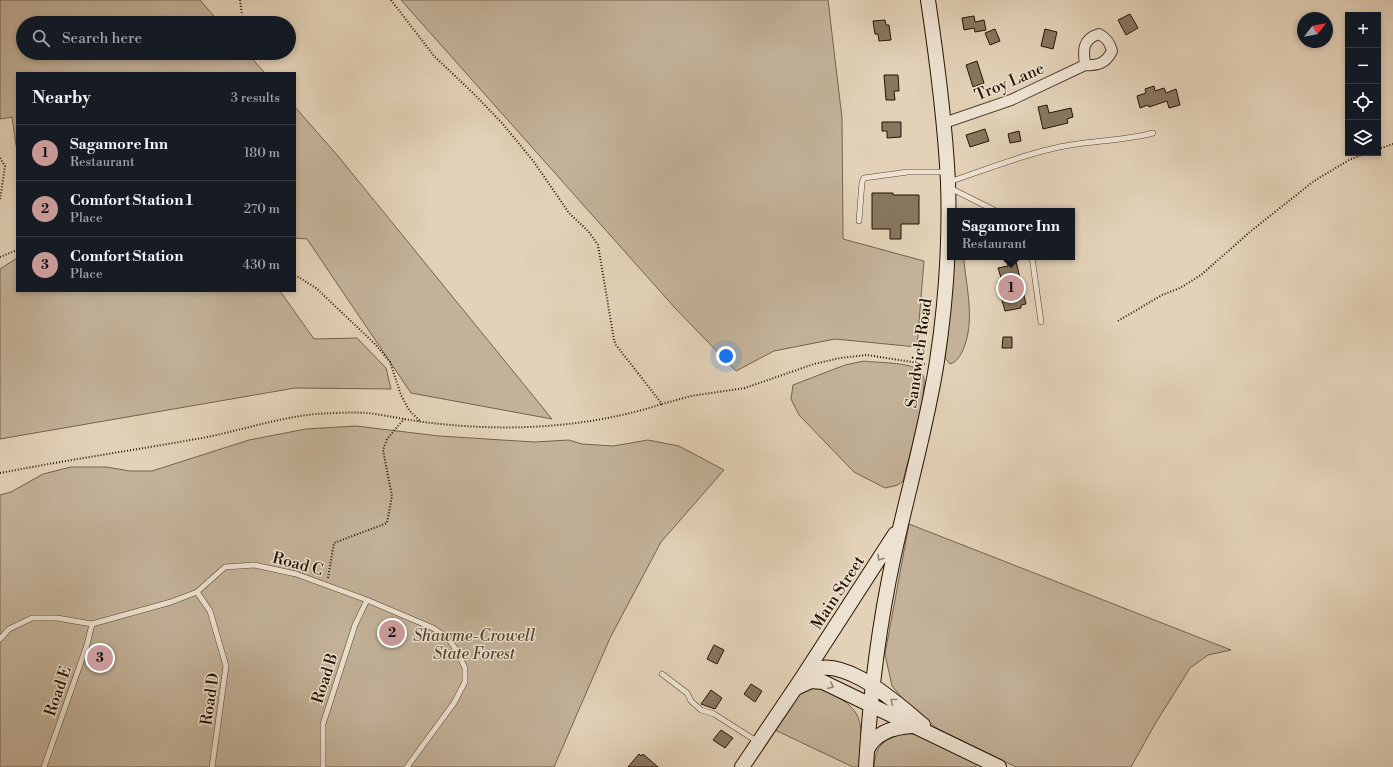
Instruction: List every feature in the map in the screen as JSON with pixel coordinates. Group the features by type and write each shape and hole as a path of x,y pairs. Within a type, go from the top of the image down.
{"main road":[{"name":"Sandwich Road","path":"928,0 950,181 949,208"},
{"name":"Sandwich Road","path":"866,767 870,706 890,578 936,367 947,252"},
{"name":"Main Street","path":"742,767 799,683 901,525"},
{"name":"Main Street","path":"799,683 812,670 826,667 853,675 873,685 934,734"},
{"path":"799,683 819,681 912,726 934,734 990,765"},
{"path":"867,751 872,742 882,734 893,729 912,726"}],"street":[{"name":"Troy Lane","path":"944,123 1011,100 1067,72 1085,65"}],"lane":[{"path":"950,181 1050,149 1083,142 1139,137 1153,133"},
{"path":"859,221 862,182 864,178 908,172 950,181 991,208"},
{"path":"1032,260 1042,322"},
{"name":"Road C","path":"0,639 9,629 32,618 57,618 92,624 171,602 197,592 225,567 254,565 296,574 367,600 433,628 448,638 457,651 465,668 465,682 454,703 408,767"},
{"name":"Road D","path":"197,592 210,611 226,666 212,767"},
{"name":"Road B","path":"323,767 323,724 355,625 367,600"},
{"name":"Road E","path":"44,767 87,645 92,624"},
{"path":"662,674 687,693 691,701 701,710 714,714 759,743"}],"path":[{"path":"240,0 242,15"},
{"path":"391,0 434,56 473,93 502,124 534,162 569,213 594,238 598,245 611,326 616,345 662,404"},
{"path":"1381,148 1393,144"},
{"path":"1118,320 1162,295 1180,288 1201,275 1251,231 1314,180 1349,160 1360,156"},
{"path":"0,158 5,166 0,200"},
{"path":"0,257 16,250"},
{"path":"296,276 316,288 375,344 390,362 401,395 409,410 420,421"},
{"path":"0,473 72,459 169,444 314,414 367,413 420,421 485,427 550,426 630,414 691,396 745,388 814,364 840,358 872,356 902,359 936,367"},
{"path":"326,585 334,543 387,523 392,496 383,450 388,438 404,419"}],"green space":[{"path":"0,0 200,0 214,16 16,16 16,60 253,60 264,72 16,72 16,144 12,117 0,119"},
{"path":"401,0 828,0 842,118 843,239 924,261 917,347 835,339 774,351 736,371 675,308"},
{"path":"296,108 338,156 552,419 411,393 307,239 296,238"},
{"path":"16,259 16,292 281,292 314,339 357,338 386,368 391,389 295,388 0,439 0,269"},
{"path":"954,260 964,260 969,306 969,328 967,339 963,350 956,360 950,364 945,358"},
{"path":"864,361 893,363 914,367 919,370 924,378 919,420 903,481 898,485 885,488 854,472 799,415 791,399 793,385 845,365"},
{"name":"Shawme-Crowell State Forest","path":"356,426 439,436 534,442 569,440 582,444 613,446 648,440 679,446 724,470 661,542 610,638 554,767 0,767 0,495 11,492 43,474 71,467 106,467 130,471 152,471 249,440 306,429"},
{"path":"909,524 1231,650 1208,655 1190,668 1155,724 1131,767 1016,767 938,729 906,703 892,686 885,654"},
{"path":"818,687 845,702 853,709 858,717 861,737 859,767 853,767 775,730 802,690"},
{"path":"907,733 919,735 976,763 976,767 874,767 879,747 893,737"}],"building":[{"path":"1130,14 1138,28 1126,35 1118,20"},
{"path":"974,16 975,22 984,20 986,30 975,32 974,28 964,30 962,18"},
{"path":"885,20 886,25 889,25 891,40 879,41 878,34 875,34 873,21"},
{"path":"995,29 1000,41 990,45 985,33"},
{"path":"1045,29 1057,32 1053,49 1041,46"},
{"path":"977,61 984,83 973,87 966,65"},
{"path":"884,75 898,75 899,91 894,91 895,100 886,100"},
{"path":"1154,86 1155,91 1164,88 1166,93 1176,89 1180,105 1169,108 1167,101 1149,107 1148,105 1140,108 1137,96 1146,93 1145,89"},
{"path":"1047,105 1049,113 1071,108 1073,117 1067,119 1068,123 1043,129 1038,107"},
{"path":"882,122 901,122 901,137 887,138 887,131 882,131"},
{"path":"985,129 989,141 970,147 966,135"},
{"path":"1019,131 1021,141 1010,143 1008,134"},
{"path":"872,193 919,195 919,224 901,224 901,239 890,239 890,229 872,229"},
{"path":"1007,260 1016,260 1026,304 1021,305 1021,308 1005,311 997,282 1002,281 998,268 1008,266"},
{"path":"1003,337 1012,337 1012,348 1002,348"},
{"path":"388,626 399,631 395,640 384,635"},
{"path":"714,645 724,650 717,664 707,659"},
{"path":"97,648 107,650 102,669 92,666"},
{"path":"751,684 762,691 755,702 744,694"},
{"path":"711,690 722,698 715,709 701,704"},
{"path":"721,730 733,738 725,748 713,740"},
{"path":"639,754 641,756 643,754 658,767 628,767"}],"place":[{"name":"Sagamore Inn","path":"1011,288"},
{"name":"Comfort Station 1","path":"392,633"},
{"name":"Comfort Station","path":"100,658"}]}
